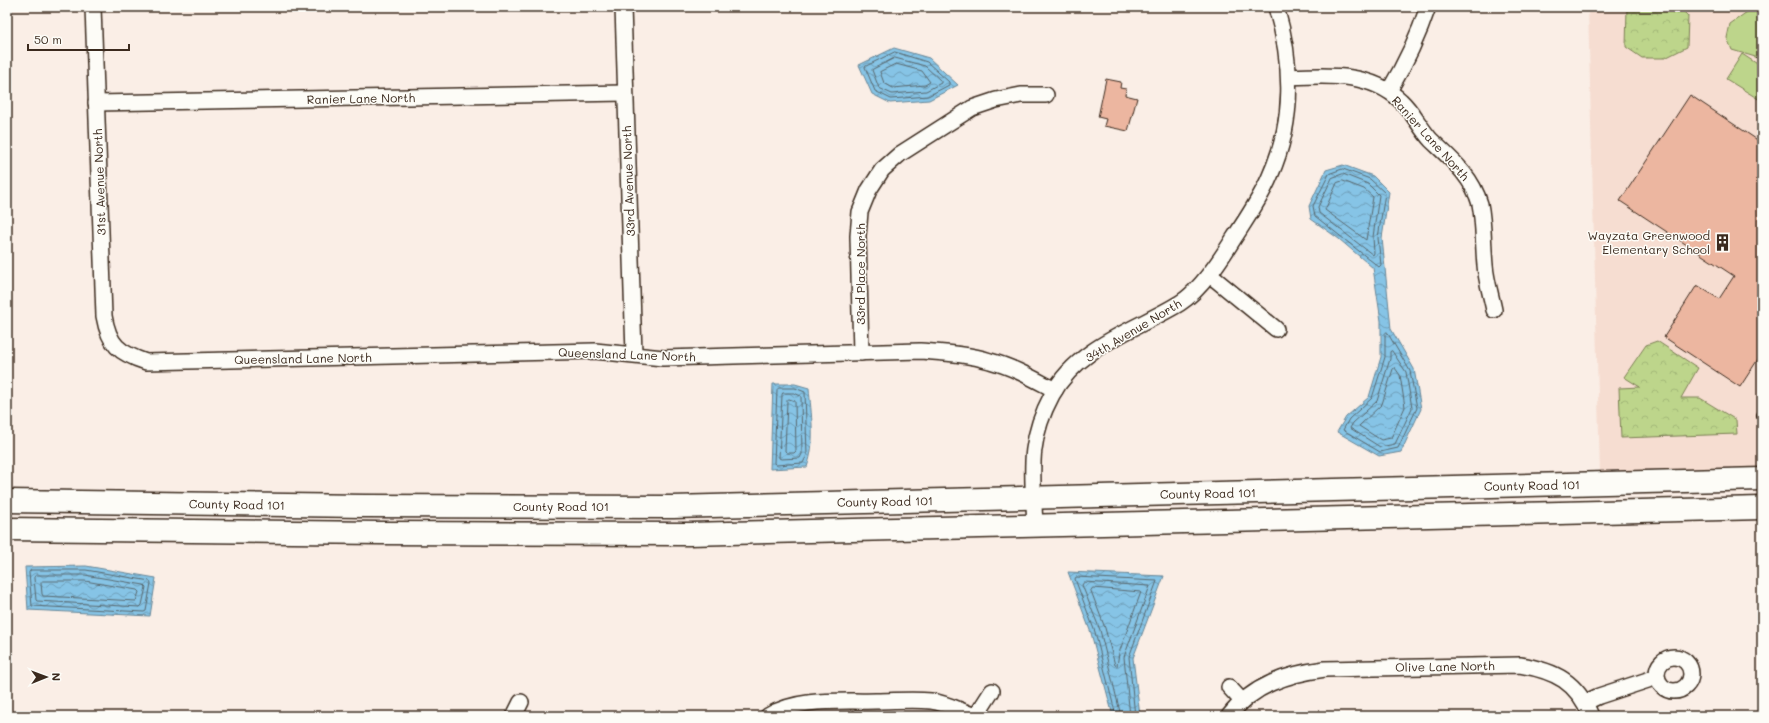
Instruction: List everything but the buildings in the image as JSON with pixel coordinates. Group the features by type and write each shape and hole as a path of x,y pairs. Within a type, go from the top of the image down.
{"main road":[{"name":"County Road 101","path":"7,501 365,506 672,507 1762,479"},
{"path":"7,529 373,533 689,534 1762,508"}],"street":[{"name":"31st Avenue North","path":"93,7 104,316 106,329 112,341 121,352"},
{"name":"33rd Avenue North","path":"623,7 634,354"},
{"name":"34th Avenue North","path":"1035,526 1032,471 1034,445 1041,418 1055,390 1069,371 1089,353 1182,302 1210,275 1255,206 1270,176 1282,143 1288,109 1289,77 1285,40 1276,7"},
{"path":"1389,91 1406,62 1428,7"},
{"name":"Ranier Lane North","path":"1289,77 1347,76 1389,91 1402,102 1427,135 1460,167 1472,184 1480,205 1485,267 1494,310"},
{"name":"Ranier Lane North","path":"96,103 625,93"},
{"name":"33rd Place North","path":"861,353 858,236 860,212 869,190 882,170 900,154 972,108 996,100 1021,95 1046,95"},
{"path":"1210,275 1276,329"},
{"name":"Queensland Lane North","path":"121,352 146,362 588,351 634,354 663,358 920,351 955,354 990,361 1024,374 1055,390"},
{"name":"Olive Lane North","path":"1229,716 1242,701 1254,691 1276,680 1300,672 1348,668 1520,665 1540,668 1558,675 1574,687 1588,709 1599,696 1657,676"},
{"path":"1229,687 1242,701"},
{"path":"768,716 798,705 821,702 933,701 975,716 992,691"},
{"path":"514,716 520,702"}],"shaded area":[{"path":"1588,7 1762,7 1762,471 1600,474"}],"green space":[{"path":"1627,7 1682,7 1682,10 1688,16 1687,47 1665,58 1642,58 1626,47"},
{"path":"1754,7 1762,7 1762,59 1732,50 1727,38 1730,24"},
{"path":"1742,54 1762,67 1762,96 1760,100 1726,79"},
{"path":"1657,341 1698,368 1681,398 1700,398 1736,420 1737,434 1621,438 1619,388 1640,387 1624,377 1646,345"}],"water":[{"path":"894,48 929,58 958,85 929,100 890,103 872,94 859,65"},
{"path":"1343,165 1373,176 1389,192 1382,238 1391,329 1414,369 1421,409 1401,452 1379,456 1337,432 1346,417 1369,397 1381,357 1381,321 1373,268 1339,239 1311,219 1309,206 1326,170"},
{"path":"773,384 795,384 809,388 812,438 810,458 807,467 770,469"},
{"path":"86,566 156,578 150,616 28,610 25,567"},
{"path":"1068,572 1164,576 1133,658 1140,716 1113,716 1091,633"}],"place":[{"name":"Wayzata Greenwood Elementary School","path":"1723,242"}]}
